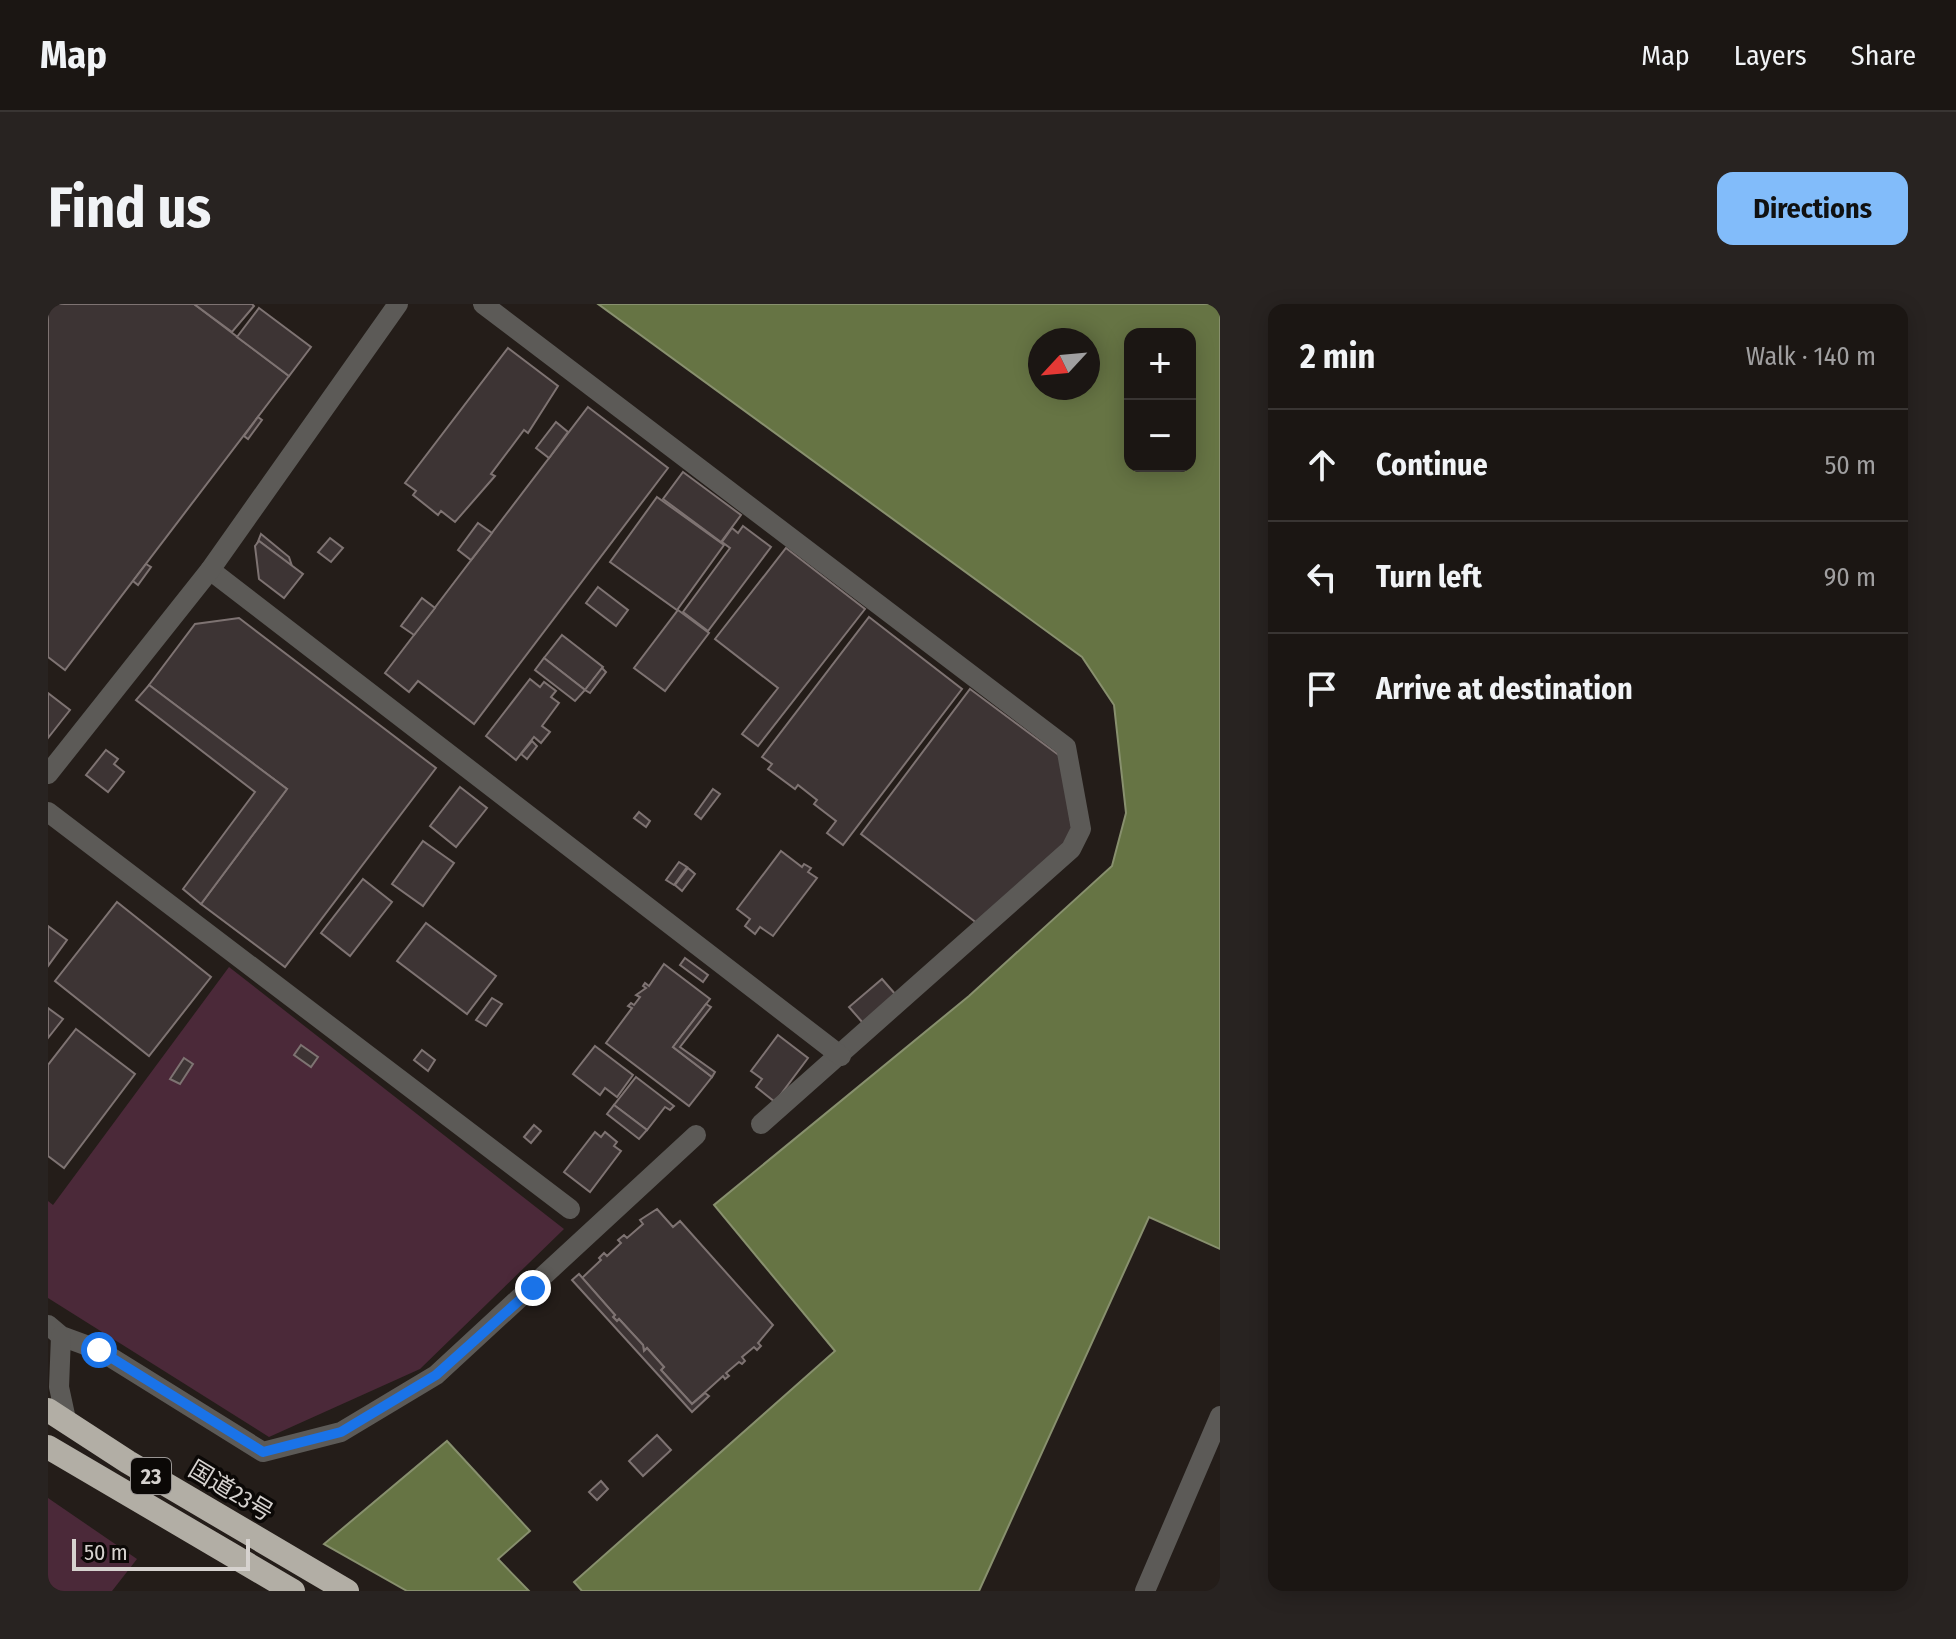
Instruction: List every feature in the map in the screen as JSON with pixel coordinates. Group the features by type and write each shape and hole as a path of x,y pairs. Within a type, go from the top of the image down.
{"highway":[{"name":"国道23号","path":"57,1417 347,1591"},
{"name":"23","path":"48,1447 293,1591"}],"street":[{"path":"48,774 210,570 398,304"},
{"path":"483,304 1066,747 1081,829 1071,849 761,1124"},
{"path":"210,570 841,1056"},
{"path":"48,812 570,1209"},
{"path":"57,1417 59,1387 54,1330 99,1350 263,1452 341,1432 436,1375 696,1135"},
{"path":"1145,1591 1220,1416"}],"shaded area":[{"path":"598,304 1220,304 1220,1249 1149,1217 979,1591 582,1591 574,1582 835,1351 714,1205 969,996 1112,866 1126,813 1114,705 1082,657"},
{"path":"229,967 564,1229 420,1369 269,1437 48,1298 48,1201 53,1205"},
{"path":"447,1441 530,1531 498,1559 529,1591 407,1591 324,1544"},
{"path":"48,1498 137,1559 112,1591 48,1591"}],"building":[{"path":"48,304 194,304 289,376 65,670 48,657"},
{"path":"194,304 252,304 254,306 232,332"},
{"path":"259,308 311,347 289,376 237,337"},
{"path":"508,348 558,386 528,433 524,430 491,474 495,476 455,522 441,511 438,515 413,495 416,491 405,483"},
{"path":"588,407 668,468 474,724 418,681 409,692 385,673"},
{"path":"258,417 262,420 248,439 244,436"},
{"path":"556,422 568,432 549,458 536,448"},
{"path":"683,472 741,515 721,542 663,499"},
{"path":"657,497 724,545 677,610 610,562"},
{"path":"478,523 492,533 471,560 458,550"},
{"path":"743,526 771,547 708,631 683,612 730,548 722,542 732,528 738,533"},
{"path":"261,534 289,557 292,566 259,541 257,544"},
{"path":"330,538 343,548 331,562 318,552"},
{"path":"259,541 303,574 284,598 259,579 255,546"},
{"path":"786,548 865,609 758,746 742,734 778,688 715,639"},
{"path":"146,564 151,567 138,585 133,581"},
{"path":"598,587 628,610 616,626 586,603"},
{"path":"422,598 435,608 414,635 401,626"},
{"path":"678,610 709,633 665,691 634,668"},
{"path":"869,617 962,689 843,845 827,833 836,821 814,804 817,800 798,785 795,789 768,769 772,764 762,757"},
{"path":"239,618 436,768 285,967 201,904 287,789 149,685 195,624"},
{"path":"562,635 603,667 585,690 544,658"},
{"path":"544,658 585,690 575,701 535,670"},
{"path":"602,668 606,672 590,693 585,690"},
{"path":"530,679 540,687 544,682 556,691 551,697 559,703 542,726 550,732 541,743 534,737 516,760 486,736"},
{"path":"149,685 287,789 201,904 183,889 255,792 136,700"},
{"path":"970,689 1060,756 1074,839 978,924 861,834"},
{"path":"48,693 70,710 48,738"},
{"path":"532,741 537,746 527,759 521,754"},
{"path":"106,750 118,759 114,764 124,772 108,792 86,775"},
{"path":"460,787 487,808 456,847 430,826"},
{"path":"713,789 720,794 701,819 695,814"},
{"path":"639,812 650,821 646,827 634,818"},
{"path":"423,841 454,863 423,906 392,884"},
{"path":"781,851 802,867 804,864 811,868 808,872 817,878 773,936 760,927 755,934 745,926 750,919 737,909"},
{"path":"679,862 687,867 674,885 666,880"},
{"path":"688,868 695,874 682,891 675,885"},
{"path":"363,879 392,902 350,956 321,933"},
{"path":"117,902 211,977 149,1056 55,981"},
{"path":"426,923 496,976 467,1014 397,961"},
{"path":"48,926 67,940 48,966"},
{"path":"685,958 708,975 703,982 680,965"},
{"path":"664,964 710,999 673,1047 712,1077 689,1106 606,1043 632,1008 628,1006 631,1003 634,1005 640,997 636,995 646,988 643,986 645,983 649,986"},
{"path":"882,979 896,995 863,1023 849,1007"},
{"path":"492,998 502,1004 486,1026 476,1020"},
{"path":"706,1004 711,1007 680,1047 715,1072 712,1077 673,1047"},
{"path":"48,1008 63,1019 48,1038"},
{"path":"76,1029 135,1074 64,1168 48,1156 48,1065"},
{"path":"778,1035 808,1058 775,1102 756,1087 762,1079 751,1071"},
{"path":"301,1045 318,1057 311,1067 294,1055"},
{"path":"595,1046 633,1075 617,1097 605,1088 600,1095 573,1074"},
{"path":"422,1050 435,1060 428,1071 414,1060"},
{"path":"184,1058 193,1064 180,1084 170,1079"},
{"path":"636,1077 674,1106 670,1110 665,1107 647,1130 614,1105"},
{"path":"614,1105 647,1130 639,1139 607,1114"},
{"path":"534,1125 541,1131 531,1143 524,1137"},
{"path":"595,1132 601,1137 605,1132 617,1142 614,1146 621,1151 590,1192 564,1172"},
{"path":"657,1209 673,1227 680,1221 773,1325 758,1343 761,1346 757,1350 754,1347 742,1357 745,1361 742,1364 739,1362 726,1373 729,1376 725,1379 723,1376 692,1404 661,1370 664,1367 647,1348 644,1351 643,1345 619,1319 617,1321 613,1317 615,1315 582,1278 604,1253 607,1256 621,1243 618,1240 624,1235 627,1238 643,1224 640,1220"},
{"path":"579,1274 615,1315 613,1317 617,1321 619,1319 643,1345 644,1351 647,1348 664,1367 661,1370 692,1404 705,1393 709,1396 692,1412 572,1280"},
{"path":"657,1435 671,1450 643,1476 629,1461"},
{"path":"601,1481 608,1489 597,1500 589,1492"}],"route":[{"path":"99,1350 263,1452 341,1432 436,1375 533,1288"}]}
